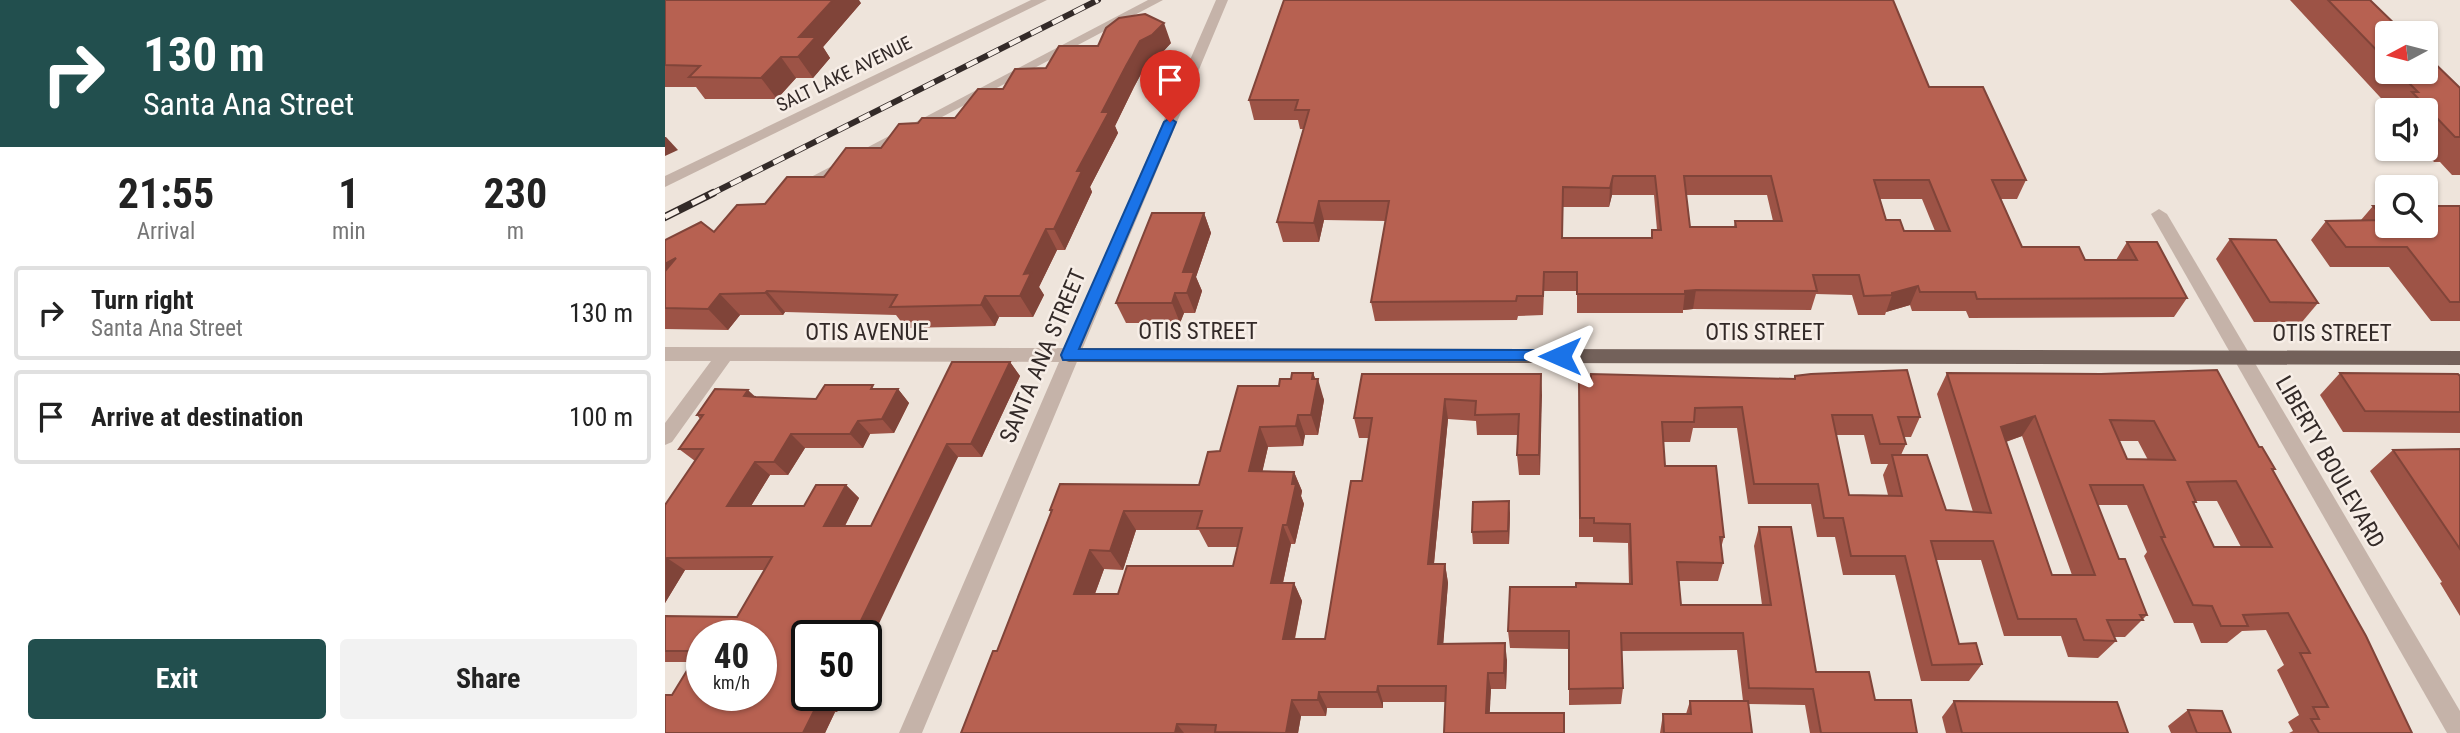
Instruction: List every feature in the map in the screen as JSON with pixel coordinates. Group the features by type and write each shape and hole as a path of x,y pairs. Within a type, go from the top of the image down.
{"main road":[{"name":"OTIS STREET","path":"1069,355 2460,358"}],"street":[{"name":"SALT LAKE AVENUE","path":"665,182 1041,0"},
{"path":"785,194 1157,0"},
{"name":"SANTA ANA STREET","path":"910,733 1222,0"},
{"name":"LIBERTY BOULEVARD","path":"2159,214 2460,733"},
{"name":"OTIS AVENUE","path":"665,354 1069,355"},
{"path":"665,437 725,355"}],"building":[{"path":"665,0 833,0 799,37 816,37 798,57 781,57 761,78 689,77 700,66 665,65"},
{"path":"1284,0 1893,0 1929,87 1983,87 2026,180 1992,180 2022,247 2079,247 2085,260 2137,260 2127,242 2157,242 2187,298 1977,299 1975,292 1920,292 1918,286 1892,295 1864,296 1859,275 1813,275 1817,291 1696,290 1685,291 1685,294 1577,294 1577,272 1544,272 1543,296 1517,296 1516,301 1371,302 1389,201 1319,201 1314,223 1277,222 1309,110 1295,110 1298,100 1249,100","holes":["1613,176 1655,176 1661,230 1652,230 1652,238 1562,238 1563,187 1610,188","1684,176 1771,176 1782,221 1735,221 1736,227 1690,227","1874,180 1929,180 1950,231 1904,231 1900,220 1886,220"]},
{"path":"2328,0 2370,0 2392,21 2375,21 2375,49"},
{"path":"1145,14 1164,23 1152,35 1140,41 1126,66 1102,112 1109,112 1077,171 1082,171 1054,229 1046,229 1024,274 1031,273 1020,296 985,296 981,305 890,307 897,295 767,291 720,294 708,309 665,308 665,271 676,258 665,264 665,240 701,222 714,232 737,205 765,204 787,177 824,177 846,148 881,148 899,124 918,123 922,118 955,118 978,89 1003,89 1015,69 1046,68 1059,46 1098,46 1106,28 1119,18"},
{"path":"2438,67 2460,88 2460,137 2455,137 2438,119 2438,98 2418,98 2412,92 2418,92 2410,84 2438,84"},
{"path":"2438,206 2460,206 2460,302 2450,302 2407,247 2346,247 2326,221 2375,220 2375,238 2438,238"},
{"path":"1152,213 1204,213 1183,272 1194,272 1187,293 1175,293 1172,303 1116,303"},
{"path":"2230,239 2276,240 2318,303 2270,302"},
{"path":"952,362 1010,362 971,444 947,444 861,620 791,620 791,711 814,711 803,733 665,733 665,695 672,695 686,672 686,711 777,711 777,620 686,620 686,651 665,651 665,616 737,617 772,557 667,558 665,561 665,505 703,449 679,449 703,415 697,415 715,389 748,390 744,396 816,399 825,385 873,385 871,389 898,389 882,419 858,421 850,434 791,434 774,462 755,462 727,506 804,506 816,485 846,485 824,526 871,526"},
{"path":"1907,370 1920,417 1898,417 1906,444 1880,444 1872,415 1832,415 1849,495 1902,496 1892,455 1927,455 1946,510 1991,513 1947,373 2101,374 2217,370 2259,447 2262,447 2275,469 2272,469 2366,636 2412,733 2319,733 2311,719 2319,719 2313,707 2328,707 2300,653 2310,653 2288,613 2243,615 2248,626 2221,626 2212,606 2193,605 2161,537 2165,537 2143,485 2090,485 2119,559 2125,559 2147,615 2140,615 2143,620 2107,620 2116,641 2084,640 2076,619 2018,619 1993,541 1931,541 1959,644 1976,643 1982,664 1932,665 1905,556 1851,556 1843,518 1824,518 1818,484 1754,484 1742,407 1695,408 1694,422 1662,422 1665,466 1716,466 1724,537 1720,537 1723,563 1677,562 1681,605 1771,605 1759,527 1791,527 1816,672 1869,672 1875,700 1911,700 1917,733 1821,733 1813,689 1749,688 1743,633 1621,633 1623,688 1569,689 1569,631 1508,631 1510,587 1576,587 1576,583 1632,584 1630,524 1594,523 1594,518 1580,518 1579,379 1591,380 1591,374 1795,379 1795,376","holes":["2035,416 2095,575 2052,575 2001,427","2110,420 2154,421 2175,460 2127,459","2236,481 2272,547 2214,547 2193,502 2196,502 2187,482"]},
{"path":"1292,373 1313,373 1312,379 1318,379 1311,415 1298,415 1296,426 1260,427 1249,471 1294,472 1292,484 1296,484 1287,525 1283,525 1271,583 1294,583 1283,639 1325,639 1351,481 1362,481 1372,418 1354,418 1362,374 1541,374 1539,455 1517,455 1519,414 1475,415 1476,401 1445,399 1428,564 1445,564 1438,644 1505,643 1504,673 1488,673 1486,713 1564,713 1564,733 1444,733 1446,686 1378,686 1377,692 1319,692 1318,700 1292,700 1286,733 1215,732 1216,725 1177,724 1175,733 961,733 993,651 997,651 1060,484 1199,485 1208,452 1220,451 1238,386 1279,386 1280,379 1291,379","holes":["1124,511 1202,511 1197,528 1242,528 1233,566 1127,566 1118,594 1074,594 1090,550 1110,551"]},
{"path":"2340,373 2458,374 2460,412 2365,411"},
{"path":"2460,449 2460,549 2393,450"},
{"path":"1509,501 1508,531 1472,532 1473,502"},
{"path":"1690,701 1748,701 1752,733 1664,733 1663,714 1691,714"},
{"path":"1954,701 2117,702 2128,733 1962,733"},
{"path":"2188,710 2222,711 2231,733 2197,733"}],"railway":[{"path":"709,195 1098,0"},
{"path":"709,195 713,193"},
{"path":"665,217 709,195"}],"route":[{"path":"1170,122 1069,355 1560,356"}]}
